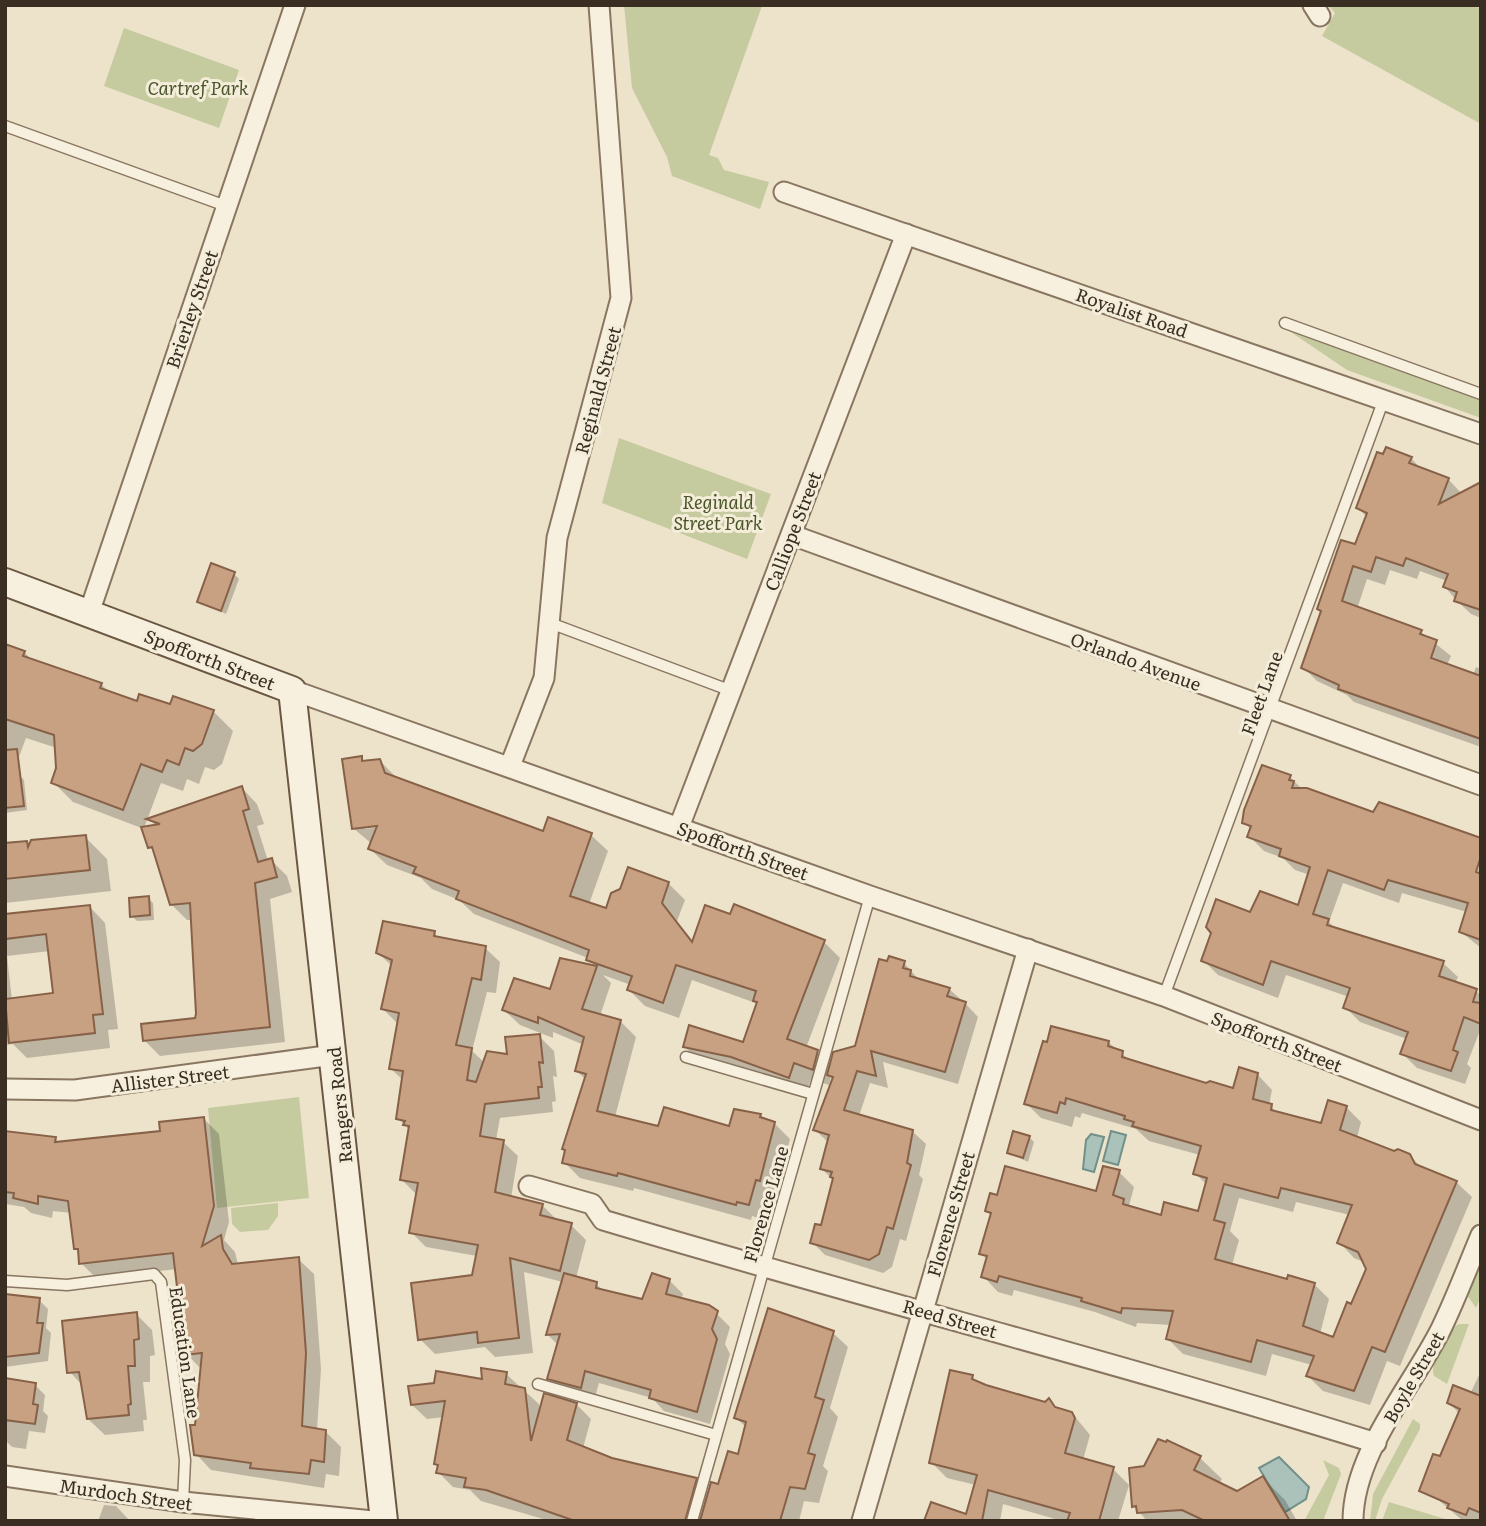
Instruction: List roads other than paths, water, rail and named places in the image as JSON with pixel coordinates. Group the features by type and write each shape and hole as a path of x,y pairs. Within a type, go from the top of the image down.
{"main road":[{"name":"Spofforth Street","path":"5,582 292,690"},
{"name":"Rangers Road","path":"292,690 384,1521"}],"street":[{"name":"Brierley Street","path":"89,613 295,5"},
{"name":"Reginald Street","path":"510,766 544,678 558,538 621,298 599,5"},
{"name":"Royalist Road","path":"783,192 1481,434"},
{"name":"Calliope Street","path":"679,827 729,690 792,535 906,234"},
{"name":"Orlando Avenue","path":"792,535 1481,785"},
{"name":"Spofforth Street","path":"292,690 870,896 1164,996 1481,1120"},
{"name":"Florence Street","path":"862,1521 1027,949"},
{"name":"Allister Street","path":"5,1088 75,1090 333,1055"},
{"name":"Reed Street","path":"529,1186 592,1205 603,1220 1376,1443"},
{"name":"Boyle Street","path":"1353,1521 1358,1484 1376,1443 1441,1329 1481,1235"},
{"name":"Murdoch Street","path":"5,1476 183,1502 373,1521"}],"lane":[{"path":"5,126 226,206"},
{"path":"1285,323 1481,394"},
{"name":"Fleet Lane","path":"1164,996 1272,710 1384,399"},
{"path":"550,623 729,690"},
{"name":"Florence Lane","path":"692,1521 870,896"},
{"path":"686,1057 813,1094"},
{"name":"Education Lane","path":"5,1281 67,1285 154,1274 161,1282 185,1461 183,1502"},
{"path":"538,1384 716,1435"}],"water":[{"path":"1111,1131 1126,1135 1118,1165 1103,1161"},
{"path":"1091,1134 1104,1137 1094,1172 1083,1169 1086,1140"},
{"path":"1279,1457 1309,1487 1306,1499 1285,1512 1259,1468"}],"park label":[{"name":"Cartref Park","path":"198,87"},
{"name":"Reginald Street Park","path":"718,511"}]}
